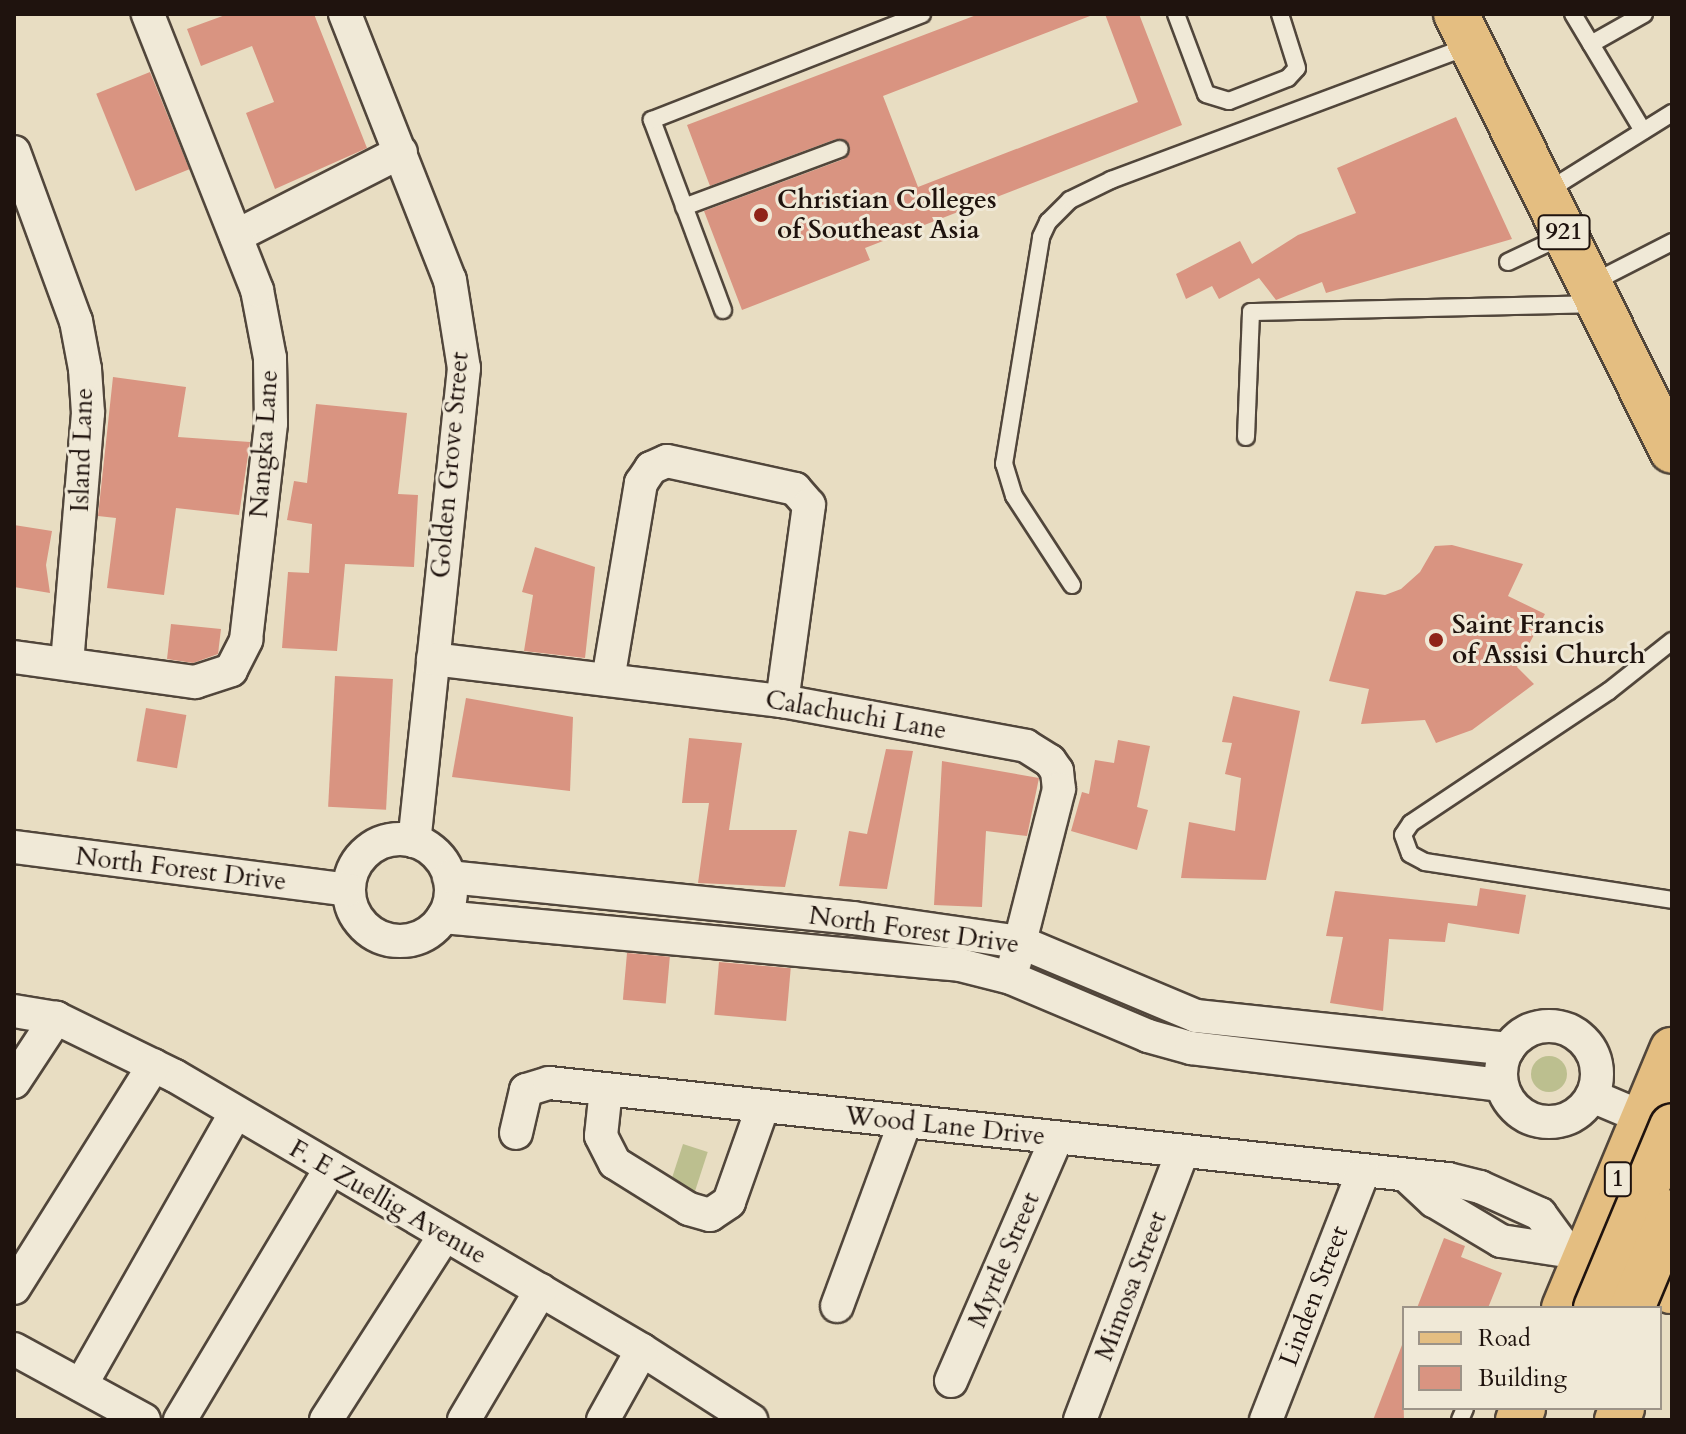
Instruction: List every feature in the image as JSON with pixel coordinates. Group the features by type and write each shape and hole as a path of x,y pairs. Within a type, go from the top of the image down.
{"main road":[{"name":"921","path":"1464,30 1672,451"},
{"name":"1","path":"1597,1306 1663,1124 1672,1050"},
{"name":"1","path":"1564,1306 1575,1252 1663,1124"},
{"path":"1575,1252 1659,1301 1672,1212"}],"street":[{"name":"Nangka Lane","path":"14,657 195,682 231,670 241,657 271,423 270,358 257,290 148,14"},
{"name":"Golden Grove Street","path":"345,14 450,280 464,368 414,841"},
{"name":"Island Lane","path":"14,152 76,321 85,369 88,413 67,663"},
{"path":"236,236 401,152"},
{"path":"608,680 641,483 651,468 667,461 795,489 809,505 782,701"},
{"name":"Calachuchi Lane","path":"433,659 782,701 1026,746 1050,761 1057,771 1059,789 1011,978"},
{"path":"390,840 414,841 440,858 449,877 443,917 418,938 386,940 359,921 348,890 354,867 369,849 390,840"},
{"name":"North Forest Drive","path":"14,847 348,890"},
{"name":"North Forest Drive","path":"449,877 853,918 1020,942 1196,1016 1508,1049"},
{"name":"North Forest Drive","path":"443,917 960,965 1011,978 1148,1036 1191,1048 1502,1085"},
{"name":"F. E Zuellig Avenue","path":"14,1011 56,1018 154,1065 642,1350 751,1420"},
{"path":"14,1082 56,1018"},
{"path":"1533,1029 1565,1029 1579,1037 1596,1064 1592,1096 1568,1119 1535,1120 1508,1100 1502,1085 1508,1049 1533,1029"},
{"path":"1400,1073 1404,1039"},
{"path":"14,1288 154,1065"},
{"name":"Wood Lane Drive","path":"516,1133 522,1097 532,1086 606,1089 1463,1182 1518,1202 1540,1214 1575,1252"},
{"path":"606,1089 601,1136 615,1163 689,1209 710,1215 729,1202 763,1106"},
{"path":"1592,1096 1663,1124"},
{"path":"81,1385 235,1114"},
{"path":"837,1306 905,1122"},
{"name":"Myrtle Street","path":"951,1381 1056,1139"},
{"name":"Mimosa Street","path":"1080,1420 1182,1153"},
{"path":"180,1420 331,1168"},
{"name":"Linden Street","path":"1266,1420 1363,1173"},
{"path":"326,1420 444,1236"},
{"path":"464,1420 541,1290"},
{"path":"14,1349 144,1420"},
{"path":"603,1420 642,1350"}],"lane":[{"path":"723,310 652,120 922,14"},
{"path":"1176,14 1206,94 1229,101 1288,78 1297,68 1280,14"},
{"path":"1573,14 1643,131"},
{"path":"1591,44 1644,14"},
{"path":"1072,585 1014,496 1004,464 1041,237 1048,222 1070,200 1111,180 1464,30"},
{"path":"1544,193 1672,113"},
{"path":"684,207 840,149"},
{"path":"1508,262 1565,235"},
{"path":"1246,437 1251,312 1594,294 1672,242"},
{"path":"1672,641 1609,691 1411,823 1403,835 1410,854 1425,862 1672,900"}],"green space":[{"path":"1549,1056 1562,1061 1567,1074 1562,1087 1549,1092 1536,1087 1531,1074 1536,1061"},
{"path":"683,1144 708,1152 694,1193 670,1185"}],"building":[{"path":"228,14 314,14 367,148 275,189 246,113 274,102 252,46 201,66 187,29"},
{"path":"979,14 1090,16 883,96 918,187 1138,102 1105,14 1139,14 1182,125 865,248 870,260 742,310 704,211 844,159 850,146 836,139 710,186 687,125"},
{"path":"150,72 189,169 136,191 96,94"},
{"path":"1456,117 1512,239 1326,293 1322,282 1276,300 1259,278 1219,299 1212,286 1186,299 1176,274 1240,241 1252,264 1298,235 1356,213 1337,168"},
{"path":"113,377 186,387 178,437 250,442 239,515 176,508 164,595 107,588 116,518 98,516"},
{"path":"316,404 407,413 398,494 418,495 414,567 345,564 337,651 282,648 288,572 309,573 312,524 287,520 294,481 307,483"},
{"path":"14,525 52,531 46,565 50,593 14,587"},
{"name":"Saint Francis of Assisi Church","path":"1452,545 1523,564 1508,596 1545,614 1517,667 1534,684 1472,730 1436,743 1425,720 1361,724 1369,689 1329,681 1356,591 1385,595 1401,589 1420,572 1435,546"},
{"path":"535,547 595,567 585,658 524,651 533,595 522,592"},
{"path":"171,624 221,629 218,654 193,663 167,659"},
{"path":"335,676 393,679 386,810 328,807"},
{"path":"1233,696 1300,711 1266,880 1181,878 1189,822 1235,831 1241,778 1225,774 1232,743 1222,742"},
{"path":"466,698 573,717 570,791 452,777"},
{"path":"146,708 186,715 177,768 137,761"},
{"path":"689,738 742,743 729,830 797,830 785,887 698,883 709,803 682,803"},
{"path":"1118,740 1150,746 1137,807 1148,810 1137,850 1071,831 1082,792 1089,794 1095,760 1114,763"},
{"path":"886,749 913,751 887,889 839,886 849,831 867,834"},
{"path":"942,761 1039,778 1027,836 986,831 982,907 934,905"},
{"path":"1480,888 1526,895 1519,934 1448,923 1445,942 1389,939 1383,1011 1330,1003 1343,937 1326,936 1335,891 1477,906"},
{"path":"627,953 670,957 666,1004 623,1000"},
{"path":"719,962 791,968 786,1021 714,1015"},
{"path":"1444,1238 1465,1246 1461,1257 1502,1273 1489,1306 1418,1306"},
{"path":"1402,1345 1404,1420 1373,1420"}],"place":[{"name":"Christian Colleges of Southeast Asia","path":"761,215"},
{"name":"Saint Francis of Assisi Church","path":"1436,640"}]}
